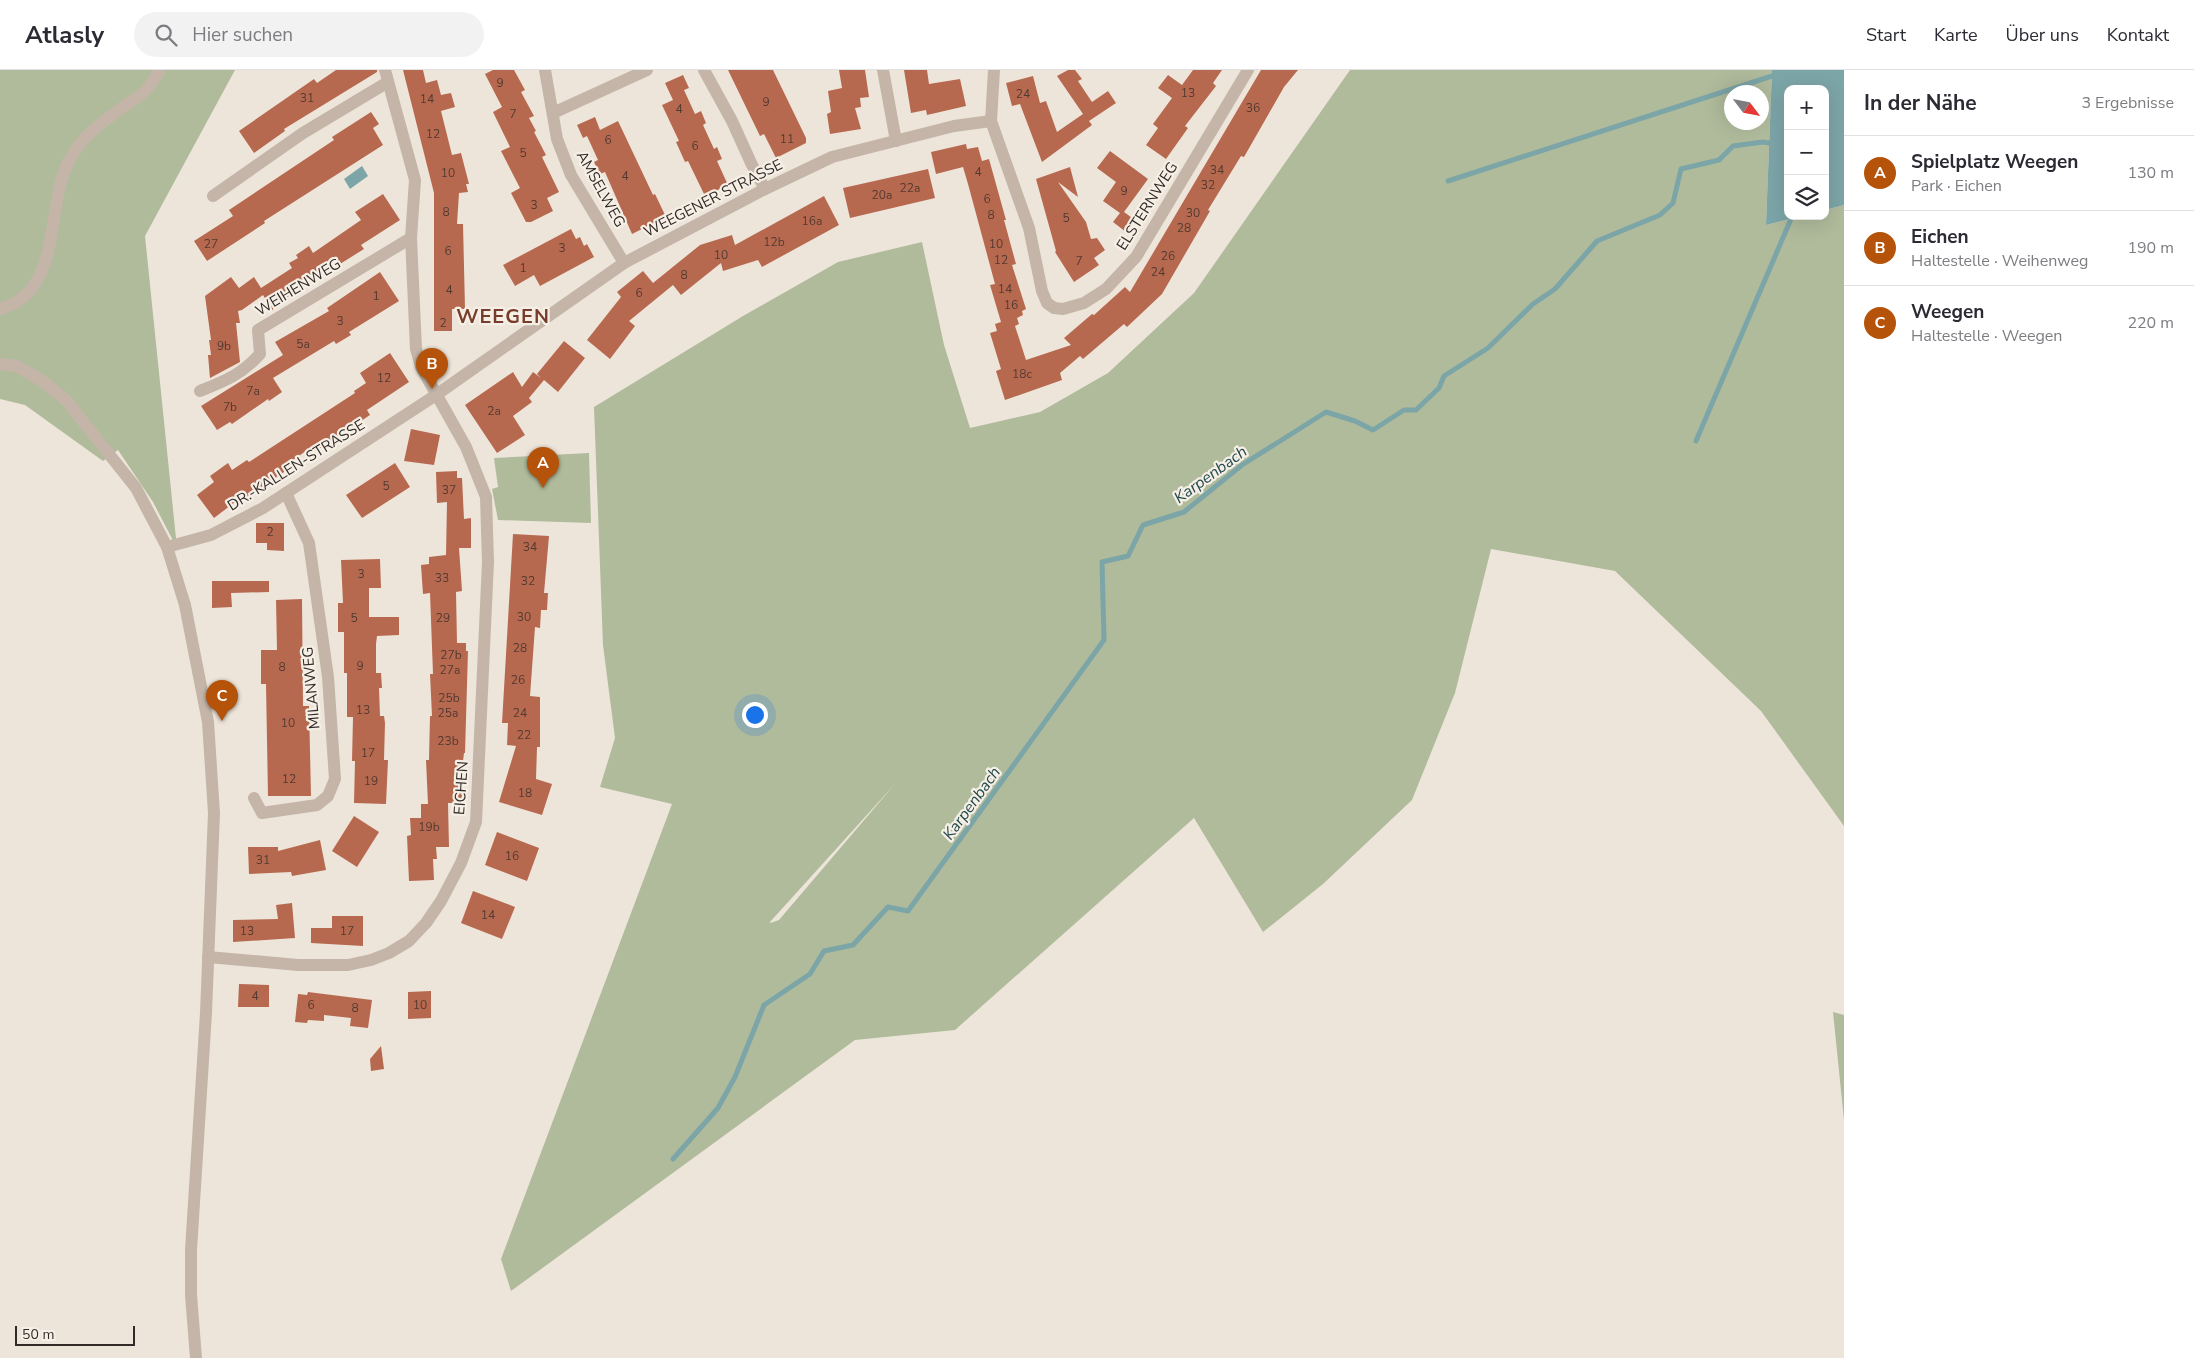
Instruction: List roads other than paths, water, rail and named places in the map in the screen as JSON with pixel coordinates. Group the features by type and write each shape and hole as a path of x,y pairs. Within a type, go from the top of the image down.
{"street":[{"path":"0,309 17,301 29,292 41,274 47,256 63,175 73,152 89,132 147,90 160,70"},
{"name":"AMSELWEG","path":"545,70 557,139 571,175 624,262"},
{"path":"553,113 647,70"},
{"path":"704,70 732,120 765,189"},
{"path":"883,70 896,141"},
{"path":"991,121 994,70"},
{"name":"ELSTERNWEG","path":"991,121 1029,228 1042,291 1047,303 1054,308 1063,309 1084,303 1106,288 1136,257 1248,70"},
{"path":"213,196 386,76 415,180 411,238 416,349 422,367 436,395"},
{"name":"WEEGENER STRASSE","path":"436,395 624,262 765,189 832,157 954,126 991,121"},
{"name":"WEIHENWEG","path":"200,391 235,377 250,365 260,354 258,330 411,238"},
{"path":"0,364 17,366 44,382 66,400 136,488 167,547 185,604 211,743 214,813 208,957 191,1250 191,1296 196,1358"},
{"name":"DR.-KALLEN-STRASSE","path":"167,547 211,536 286,493 436,395"},
{"name":"EICHEN","path":"208,957 298,965 348,964 371,960 389,954 409,941 426,923 441,901 461,863 476,822 478,805 488,562 486,497 466,447 436,395"},
{"name":"MILANWEG","path":"254,798 262,813 317,806 328,796 335,779 328,677 309,543 286,493"}],"water":[{"path":"1772,70 1844,70 1844,205 1829,209 1829,85 1784,85 1785,220 1766,225"},
{"path":"362,166 368,176 350,189 344,179"}],"waterway":[{"path":"1448,181 1772,76"},
{"name":"Karpenbach","path":"673,1159 718,1108 735,1077 764,1005 810,974 824,951 853,945 888,907 908,911 1104,640 1102,562 1128,556 1143,525 1184,512 1242,465 1326,412 1355,421 1373,430 1404,410 1416,410 1439,388 1444,376 1488,348 1533,304 1555,289 1597,241 1660,215 1673,203 1681,169 1719,160 1733,146 1763,142 1784,145"},
{"path":"1696,441 1791,220"}],"place":[{"name":"Eichen","path":"432,389"},
{"name":"Spielplatz Weegen","path":"543,488"},
{"name":"Weegen","path":"222,721"}],"district":[{"name":"WEEGEN","path":"503,316"}]}
